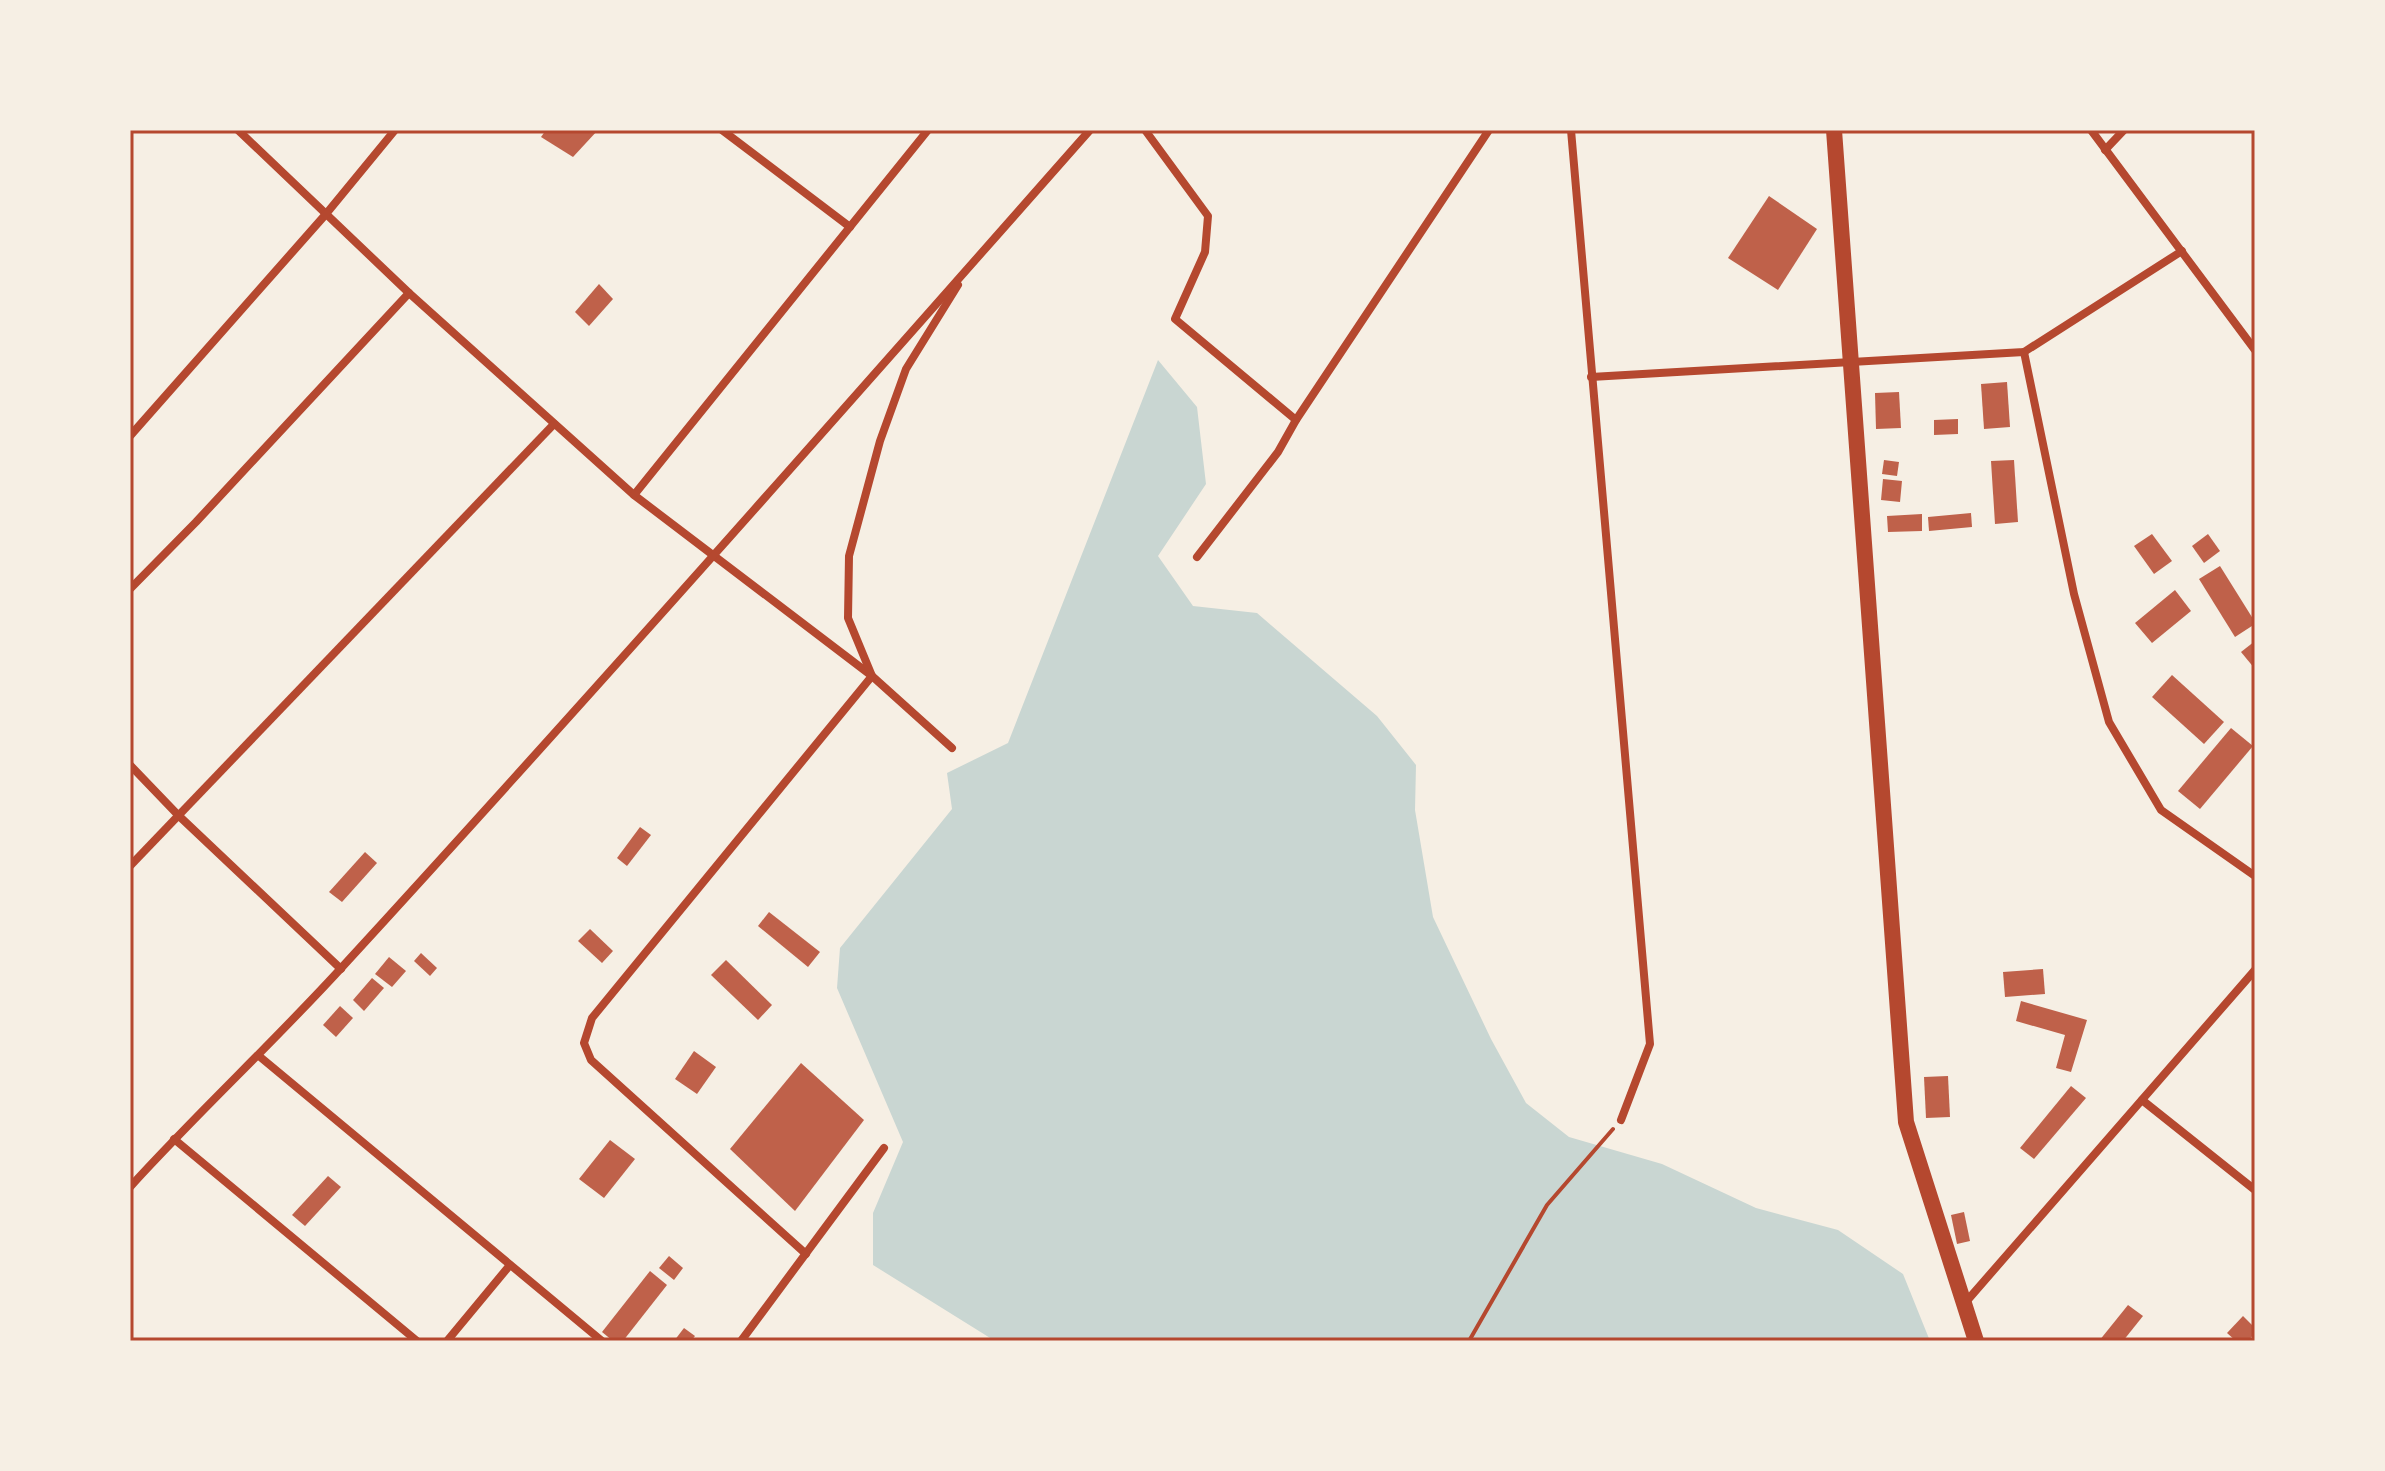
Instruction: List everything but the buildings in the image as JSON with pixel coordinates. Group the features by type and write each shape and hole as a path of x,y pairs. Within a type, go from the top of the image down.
{"main road":[{"path":"1834,130 1906,1122 1976,1341"}],"street":[{"path":"238,130 409,293 634,495 872,676 952,748"},
{"path":"130,436 326,214 395,130"},
{"path":"722,130 850,227"},
{"path":"634,495 928,130"},
{"path":"130,1187 341,969 1090,130"},
{"path":"1145,130 1208,216 1205,252 1175,319 1296,420"},
{"path":"1197,557 1278,452 1296,420 1489,130"},
{"path":"1571,130 1650,1044 1621,1120"},
{"path":"2091,130 2255,350"},
{"path":"2105,150 2124,130"},
{"path":"1591,377 2024,352 2182,251"},
{"path":"872,676 848,618 849,556 880,441 906,369 971,264"},
{"path":"130,589 409,293"},
{"path":"2024,352 2074,594 2109,722 2161,810 2255,876"},
{"path":"130,866 554,424"},
{"path":"806,1254 591,1060 584,1043 592,1018 872,676"},
{"path":"130,765 178,815 341,969"},
{"path":"1964,1303 2255,970"},
{"path":"259,1056 602,1341"},
{"path":"2142,1100 2255,1190"},
{"path":"174,1139 417,1341"},
{"path":"741,1341 884,1148"},
{"path":"447,1341 510,1265"}],"path":[{"path":"1469,1341 1547,1205 1621,1120"}],"shaded area":[{"path":"1158,360 1197,407 1206,484 1158,556 1193,606 1257,613 1377,716 1416,765 1415,810 1433,917 1491,1039 1526,1103 1569,1137 1662,1164 1756,1208 1838,1230 1903,1274 1930,1341 995,1341 873,1265 873,1213 903,1142 837,988 840,948 952,809 947,773 1008,743"}]}
